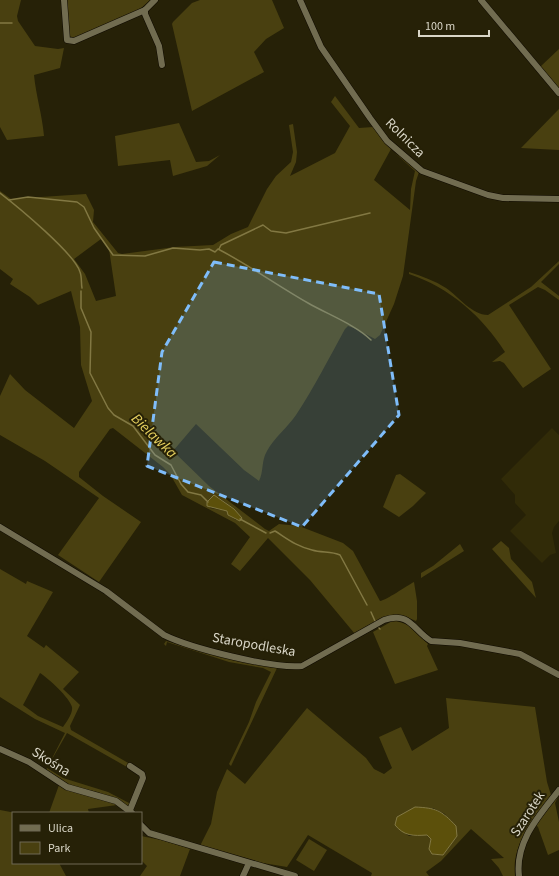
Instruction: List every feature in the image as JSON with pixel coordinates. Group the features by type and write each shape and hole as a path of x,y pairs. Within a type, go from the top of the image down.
{"street":[{"path":"64,0 67,40 70,41 74,41 145,10 155,0"},
{"name":"Rolnicza","path":"300,0 320,47 370,118 387,141 422,171 488,195 503,198 559,199"},
{"path":"481,0 559,93"},
{"path":"145,10 145,14 159,46 162,65"},
{"name":"Staropodleska","path":"0,527 106,591 164,635 173,640 229,655 287,666 302,666 384,620 397,617 411,622 431,641 460,643 520,654 559,675"},
{"name":"Skośna","path":"0,749 29,762 67,787 116,801 131,812"},
{"path":"130,766 142,774 143,778 131,812"},
{"name":"Szarotek","path":"519,876 519,855 523,841 559,790"},
{"path":"142,826 149,833 295,876"},
{"path":"242,876 248,863"}],"highlighted area":[{"path":"214,262 379,294 399,415 302,527 147,466 162,352"}],"shaded area":[{"path":"552,428 559,435 559,521 554,527 552,533 556,553 550,555 542,563 510,531 526,515 515,503 515,495 501,479"},
{"path":"214,495 234,509 242,518 240,521 228,515 227,511 207,506 207,502"},
{"path":"415,807 428,808 438,811 446,816 456,826 457,836 443,855 432,854 429,849 431,839 427,835 405,833 398,829 395,825 397,817"}],"green space":[{"path":"0,0 21,0 17,16 18,21 35,46 58,49 64,48 60,68 34,75 44,136 7,140 0,127"},
{"path":"66,0 150,0 140,9 75,38 69,36"},
{"path":"200,0 272,0 284,28 266,39 254,52 264,72 192,111 172,24 192,3"},
{"path":"559,49 559,89 540,67"},
{"path":"335,96 359,128 373,127 391,149 374,180 410,210 411,189 415,171 395,153 417,168 419,172 416,181 403,276 394,304 380,335 375,339 348,326 345,329 303,405 267,451 259,481 244,470 196,424 173,451 209,486 265,529 269,531 279,524 299,526 343,543 353,551 380,601 414,582 417,601 417,619 416,621 398,615 384,617 355,634 310,580 268,538 240,571 231,564 250,537 235,523 182,495 170,474 163,467 113,428 110,429 79,472 79,477 103,496 141,522 99,582 58,555 99,498 45,461 0,435 0,396 10,374 25,390 74,428 92,401 81,365 80,327 71,291 38,305 30,297 10,284 13,279 0,269 0,191 11,199 86,194 94,210 93,222 118,253 122,254 175,247 213,245 231,234 248,227 267,189 276,176 291,162 293,152 289,125 293,124 297,152 296,162 290,176 335,153 350,126 331,102","holes":["101,239 109,249 116,296 96,301 85,274 74,259","218,497 234,509 242,518 236,520 228,515 227,511 210,508"]},
{"path":"559,109 559,150 521,148"},
{"path":"179,123 196,162 209,161 220,155 207,166 173,176 170,160 118,166 115,136"},
{"path":"559,261 559,264 541,282 559,296 559,300 538,287 509,305 551,369 523,388 504,363 500,361 492,362 505,352 476,315 451,295 438,287 409,274 409,272 437,283 446,288 471,309 488,315 531,287"},
{"path":"400,474 426,493 399,517 383,507 396,475"},
{"path":"501,541 509,548 511,559 532,582 536,598 492,549"},
{"path":"460,544 464,551 421,578 421,573 433,566"},
{"path":"0,569 26,584 27,581 53,592 27,636 44,648 46,645 79,672 63,689 80,705 70,726 71,730 130,764 127,767 67,733 47,768 65,733 35,719 0,697","holes":["40,673 63,694 72,707 70,715 63,727 38,716 23,705"]},
{"path":"394,620 408,625 428,644 427,646 438,670 395,684 373,632"},
{"path":"166,641 197,650 302,670 277,668 231,766 229,764 271,672 263,668 229,662 167,642 166,646 164,644"},
{"path":"446,698 535,707 547,782 551,795 531,823 520,843 515,864 515,876 503,876 499,868 491,859 504,858 471,829 441,861 426,872 429,876 371,876 372,873 308,835 287,867 238,859 200,846 211,824 217,792 227,769 245,784 307,708 366,758 374,769 384,774 392,768 379,737 401,727 412,751 449,728","holes":["433,808 445,814 457,836 443,855 434,855 430,844 431,839 426,835 409,836 406,834"]},
{"path":"47,768 63,778 108,792 129,803 131,802 129,807 98,792 67,785 46,770"},
{"path":"59,785 116,803 117,805 88,809 89,812 49,812"},
{"path":"559,795 555,803 559,822 559,850 548,855 536,825"},
{"path":"0,810 12,812 12,864 60,864 66,876 0,876"},
{"path":"142,836 161,840 190,849 180,876 140,876 147,866 142,861"},
{"path":"309,839 327,850 314,871 296,860"}],"waterway":[{"path":"0,23 12,23"},
{"name":"Bielawka","path":"0,193 19,208 68,254 80,272 82,288"},
{"path":"9,200 28,197 77,202 84,207 94,228 113,255 145,256 173,248 200,250 209,249 215,252 218,249 308,303 358,329 371,340"},
{"path":"219,249 221,245 263,225 271,231 286,233 370,213"},
{"name":"Bielawka","path":"81,291 81,308 91,332 90,373 108,408 114,415 133,426 155,455 171,465 181,484 188,492 201,495 208,502"},
{"name":"Bielawka","path":"240,519 266,533"},
{"name":"Bielawka","path":"270,533 275,531 301,547 340,555 367,605"},
{"name":"Bielawka","path":"371,612 375,621"}]}
